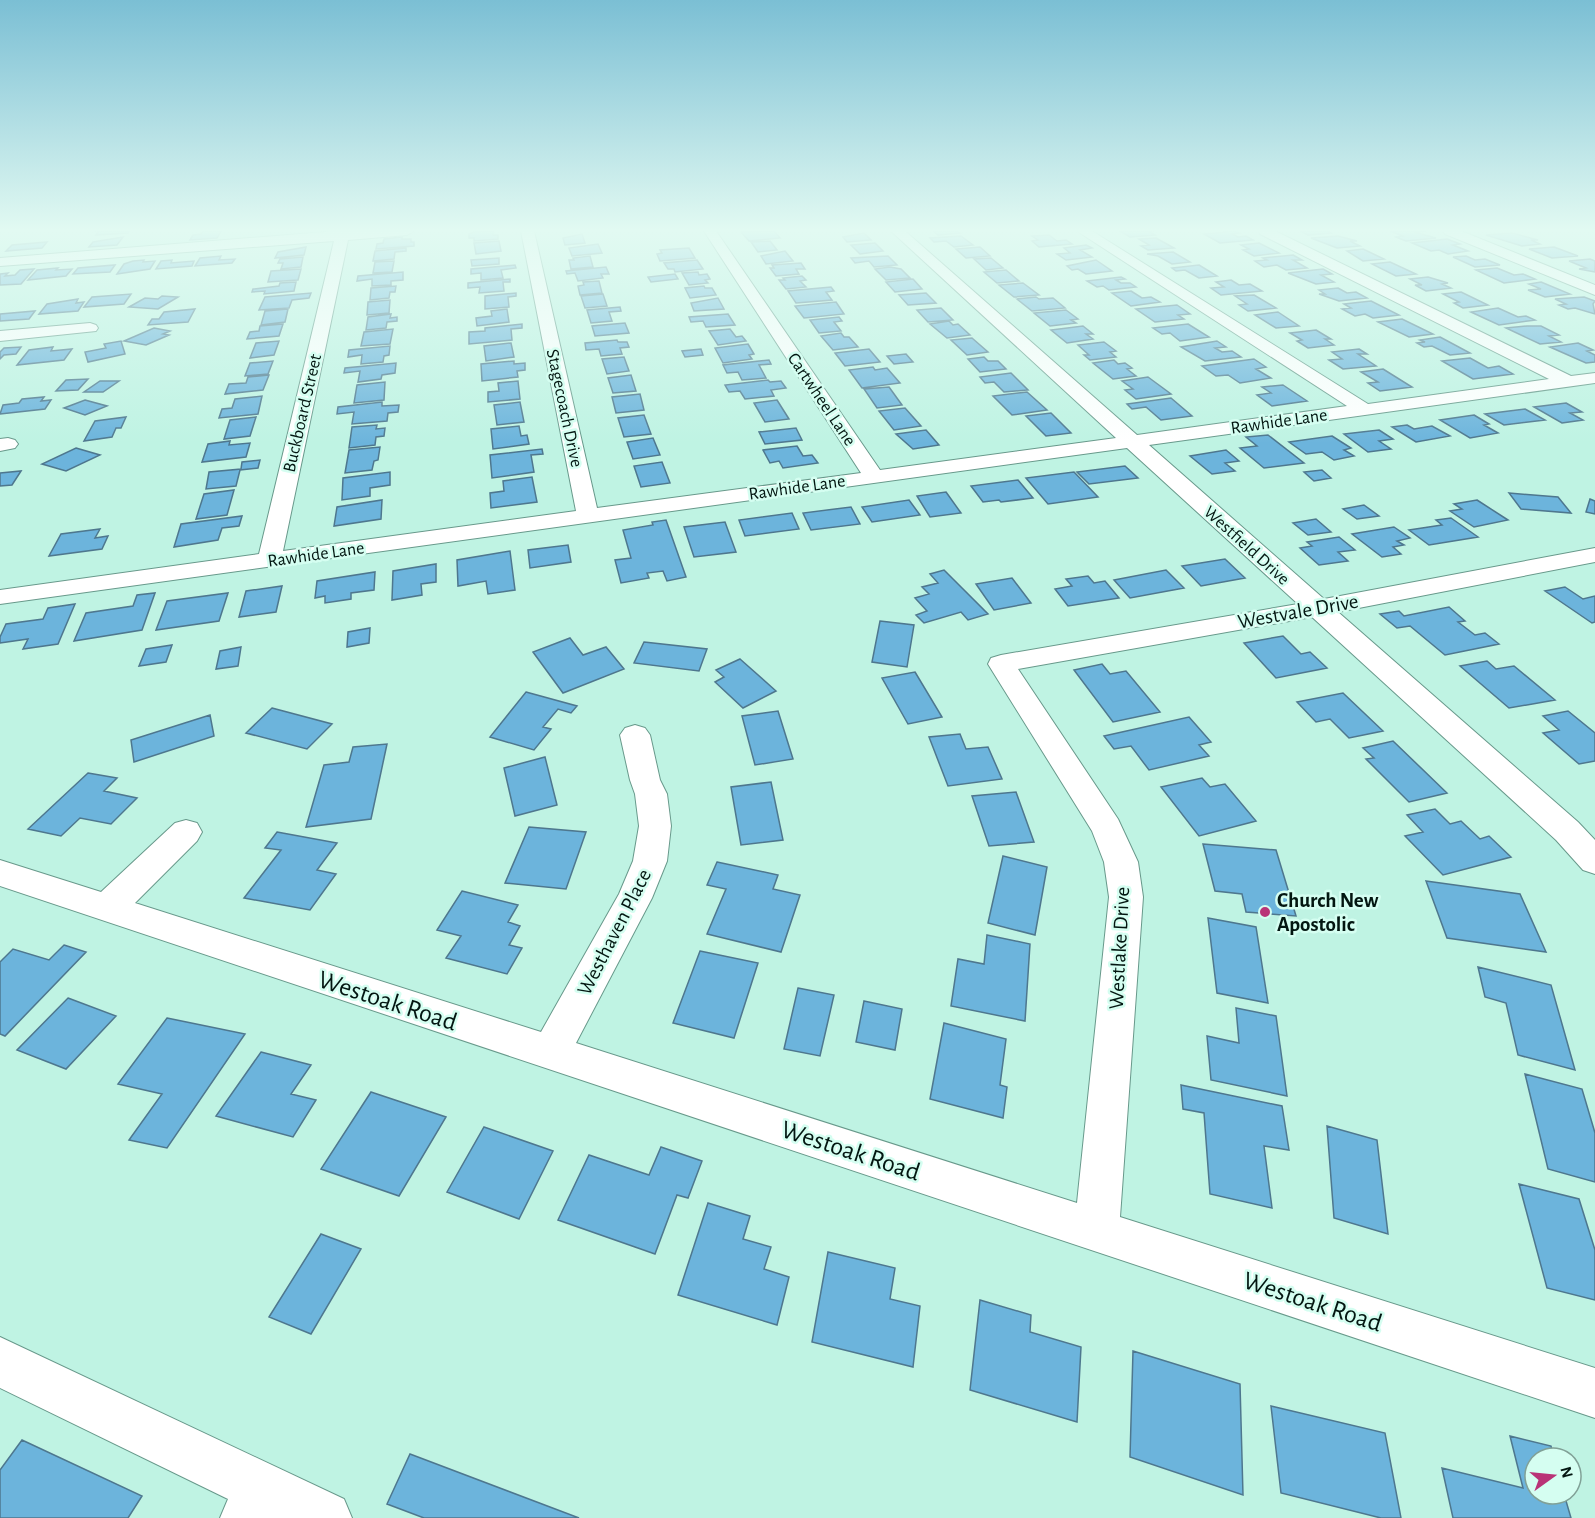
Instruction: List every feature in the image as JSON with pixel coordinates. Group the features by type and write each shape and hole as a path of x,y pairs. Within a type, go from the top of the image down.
{"street":[{"name":"Buckboard Street","path":"269,561 327,302"},
{"name":"Stagecoach Drive","path":"542,302 588,516"},
{"name":"Cartwheel Lane","path":"757,302 874,477"},
{"name":"Westfield Drive","path":"976,302 1567,831 1595,861"},
{"path":"1195,302 1365,410"},
{"path":"1408,302 1569,382"},
{"path":"0,336 90,328"},
{"name":"Rawhide Lane","path":"0,597 1595,378"},
{"name":"Westvale Drive","path":"1001,664 1318,608 1594,555"},
{"name":"Westlake Drive","path":"1001,664 1107,828 1121,862 1126,897 1097,1230"},
{"name":"Westhaven Place","path":"550,1053 635,898 650,861 655,826 651,794 645,780 635,735"},
{"path":"106,909 186,832"},
{"name":"Westoak Road","path":"0,873 1595,1393"},
{"path":"0,1362 255,1504 325,1518"}],"building":[{"path":"84,302 78,311 39,314 47,304"},
{"path":"88,302 126,302 124,304 84,307"},
{"path":"138,302 170,302 158,309 129,307"},
{"path":"263,302 291,302 289,308 259,310"},
{"path":"368,302 390,302 389,313 367,315"},
{"path":"485,302 508,302 509,307 485,309"},
{"path":"583,302 606,302 607,306 585,308"},
{"path":"720,302 724,309 694,311 691,303"},
{"path":"836,302 844,314 804,318 795,306"},
{"path":"905,302 936,303 908,305"},
{"path":"1021,302 1058,302 1065,308 1032,311"},
{"path":"1125,302 1160,302 1131,306"},
{"path":"1244,302 1266,302 1276,308 1248,311 1239,305 1247,304"},
{"path":"1373,302 1399,315 1373,318 1365,314 1355,316 1342,309 1351,308 1344,304"},
{"path":"1481,302 1488,305 1463,308 1454,303"},
{"path":"1561,302 1594,302 1595,314 1559,305 1566,304"},
{"path":"1177,305 1190,314 1178,315 1184,319 1155,322 1136,309"},
{"path":"620,307 621,311 609,312 612,321 591,323 587,310"},
{"path":"941,308 953,320 928,322 917,310"},
{"path":"1498,308 1518,317 1526,316 1535,320 1499,325 1471,312"},
{"path":"195,309 188,322 148,325 152,319 159,319 164,312"},
{"path":"288,309 285,322 261,325 265,311"},
{"path":"507,309 509,322 477,326 476,318 492,316 491,311"},
{"path":"1066,310 1078,319 1071,320 1076,323 1050,326 1034,313"},
{"path":"35,311 29,319 0,321 0,314"},
{"path":"1278,312 1299,326 1276,328 1255,315"},
{"path":"391,314 390,318 397,317 397,321 387,322 386,328 366,330 368,317"},
{"path":"728,314 735,325 706,327 703,321 691,322 689,317"},
{"path":"839,317 842,321 834,322 841,331 819,333 810,320"},
{"path":"1402,319 1433,334 1409,337 1378,322"},
{"path":"949,321 953,325 958,324 970,335 947,338 930,324"},
{"path":"625,323 629,333 595,336 592,326"},
{"path":"283,324 279,336 247,339 250,332 259,331 260,326"},
{"path":"522,324 522,328 511,329 512,340 469,344 469,332"},
{"path":"1188,324 1209,337 1180,341 1170,333 1162,334 1153,328"},
{"path":"1083,326 1093,334 1086,334 1093,339 1067,343 1051,330"},
{"path":"1541,326 1559,335 1549,336 1561,342 1540,344 1506,328"},
{"path":"154,328 170,331 163,334 169,335 146,345 124,341"},
{"path":"393,329 390,344 361,346 364,332"},
{"path":"730,329 736,337 742,336 746,341 718,345 709,331"},
{"path":"1316,330 1331,339 1325,339 1334,345 1308,348 1297,341 1302,340 1290,333"},
{"path":"841,333 844,337 849,337 858,347 833,350 821,336"},
{"path":"1440,337 1470,353 1450,355 1432,346 1424,347 1417,343 1425,342 1420,340"},
{"path":"972,338 988,352 967,355 951,340"},
{"path":"617,340 627,342 629,347 620,348 622,354 601,356 599,349 586,350 585,343"},
{"path":"121,341 125,354 88,362 85,352 106,348 104,344"},
{"path":"279,341 274,355 250,358 256,343"},
{"path":"1217,341 1226,347 1215,348 1222,352 1232,351 1241,357 1205,361 1181,347"},
{"path":"1104,342 1116,351 1110,352 1116,357 1090,360 1084,355 1089,355 1078,345"},
{"path":"511,343 514,357 486,361 484,346"},
{"path":"1578,343 1593,350 1587,351 1595,355 1595,362 1586,363 1550,347"},
{"path":"748,344 754,354 749,355 752,359 723,363 715,348"},
{"path":"390,346 389,355 384,356 383,362 361,364 362,355 348,357 349,350"},
{"path":"21,347 16,354 4,355 0,359 0,352 4,348"},
{"path":"53,347 51,351 72,349 64,360 17,365 29,350"},
{"path":"701,349 703,355 685,357 682,351"},
{"path":"869,349 880,362 845,366 835,353"},
{"path":"1359,349 1367,354 1358,354 1376,366 1343,369 1329,360 1342,359 1332,352"},
{"path":"906,354 913,362 894,364 887,356"},
{"path":"624,357 629,371 607,374 602,359"},
{"path":"984,357 988,361 998,361 1006,369 980,372 968,359"},
{"path":"1470,358 1488,368 1499,366 1513,374 1473,379 1442,361"},
{"path":"1254,359 1266,367 1256,369 1271,378 1240,383 1228,375 1216,376 1202,366"},
{"path":"769,360 771,364 759,365 766,378 742,380 738,372 727,373 723,365"},
{"path":"1114,360 1118,364 1125,363 1132,368 1127,369 1136,376 1113,379 1093,363"},
{"path":"273,361 268,374 245,376 250,363"},
{"path":"514,361 514,364 525,363 525,370 517,371 518,377 482,381 481,364"},
{"path":"396,363 395,373 382,375 381,379 358,382 360,371 344,373 345,368"},
{"path":"873,367 875,370 887,368 900,383 862,388 849,370"},
{"path":"1383,369 1412,387 1380,391 1368,383 1378,382 1361,372"},
{"path":"1011,373 1028,390 1004,392 994,382 985,383 980,377"},
{"path":"269,375 263,390 225,394 229,384 246,383 248,377"},
{"path":"631,375 636,391 613,393 608,378"},
{"path":"1148,377 1171,394 1136,399 1125,390 1133,389 1122,381"},
{"path":"88,379 78,390 56,391 66,380"},
{"path":"768,380 770,382 781,381 786,388 771,390 774,396 745,399 740,391 729,392 725,385"},
{"path":"100,381 119,381 103,392 84,392"},
{"path":"518,381 520,399 488,402 488,392 499,391 498,383"},
{"path":"385,382 384,400 354,403 357,385"},
{"path":"1283,385 1307,401 1272,406 1257,395 1271,393 1262,387"},
{"path":"889,387 902,405 877,408 864,389"},
{"path":"1027,392 1047,410 1012,415 993,396"},
{"path":"640,394 644,410 616,413 612,397"},
{"path":"262,396 258,414 219,418 222,409 232,408 235,399"},
{"path":"44,397 41,401 51,400 45,409 0,414 3,405 19,403 22,399"},
{"path":"1171,398 1192,416 1161,420 1146,407 1132,409 1127,404"},
{"path":"85,400 107,406 85,415 64,408"},
{"path":"777,400 789,419 765,422 754,403"},
{"path":"382,402 382,406 399,405 398,412 388,413 387,421 352,424 354,412 337,414 338,407"},
{"path":"520,402 524,422 497,425 494,405"},
{"path":"1566,403 1582,412 1570,413 1583,420 1562,423 1534,407"},
{"path":"905,408 921,426 894,430 879,411"},
{"path":"1525,409 1545,420 1504,425 1485,414"},
{"path":"1051,413 1071,433 1046,436 1026,416"},
{"path":"644,415 651,434 624,437 618,418"},
{"path":"1474,415 1489,424 1484,425 1498,433 1470,438 1440,420"},
{"path":"126,417 121,428 116,428 112,437 84,441 95,421"},
{"path":"256,417 250,436 224,439 230,420"},
{"path":"377,425 376,429 385,428 384,436 376,437 375,445 349,448 352,427"},
{"path":"1407,425 1414,429 1432,426 1450,436 1416,442 1392,427"},
{"path":"519,426 521,436 527,435 529,444 493,449 491,429"},
{"path":"796,428 802,440 765,444 759,432"},
{"path":"926,430 939,445 913,449 896,434"},
{"path":"1379,430 1393,439 1379,441 1391,449 1368,452 1344,434"},
{"path":"1268,435 1304,463 1264,468 1240,448 1257,446 1246,437"},
{"path":"1332,436 1351,448 1344,450 1354,456 1334,460 1322,452 1306,454 1289,442"},
{"path":"653,438 660,455 633,459 627,442"},
{"path":"230,441 229,445 250,443 246,457 202,462 208,444"},
{"path":"797,446 803,456 812,455 818,463 783,468 779,461 770,463 763,450"},
{"path":"380,447 378,460 374,461 372,470 345,473 349,450"},
{"path":"76,448 100,455 66,471 42,464"},
{"path":"542,449 543,454 531,455 534,472 492,478 490,455"},
{"path":"1226,450 1239,461 1225,463 1235,471 1212,474 1190,456"},
{"path":"260,460 258,468 240,470 236,486 206,489 209,472 241,469 242,462"},
{"path":"662,462 670,483 641,487 634,466"},
{"path":"1125,466 1138,478 1089,484 1077,472"},
{"path":"1322,470 1331,478 1314,481 1304,472"},
{"path":"21,471 12,485 0,486 0,473"},
{"path":"390,472 390,485 370,488 370,496 342,500 343,478"},
{"path":"1074,472 1098,497 1048,504 1026,478"},
{"path":"532,477 537,502 491,508 490,493 504,491 503,481"},
{"path":"1018,480 1033,498 983,502 971,486"},
{"path":"234,490 227,515 196,519 204,494"},
{"path":"946,492 961,513 930,517 917,496"},
{"path":"1509,493 1558,497 1571,513 1521,509"},
{"path":"1590,499 1595,501 1595,514 1586,512"},
{"path":"382,500 381,519 334,526 337,507"},
{"path":"909,500 920,515 872,522 862,507"},
{"path":"1477,500 1508,520 1474,527 1450,511 1462,509 1454,504"},
{"path":"1364,505 1379,516 1357,519 1343,509"},
{"path":"851,507 860,524 811,530 803,513"},
{"path":"792,513 799,529 745,536 739,520"},
{"path":"242,516 239,526 222,528 218,540 174,547 181,524"},
{"path":"1451,518 1478,537 1429,545 1409,530 1442,525 1436,520"},
{"path":"1316,519 1331,532 1308,535 1293,523"},
{"path":"666,520 686,577 667,581 663,571 647,573 649,578 621,583 615,560 631,558 623,530 653,525 652,522"},
{"path":"725,522 736,552 694,557 684,527"},
{"path":"1394,527 1410,538 1397,541 1404,545 1393,547 1401,554 1382,557 1352,534"},
{"path":"100,529 95,538 108,536 102,549 49,556 61,534"},
{"path":"1339,537 1355,550 1338,552 1348,561 1319,565 1300,548 1312,546 1307,542"},
{"path":"568,545 571,562 530,568 528,550"},
{"path":"510,551 515,590 488,594 486,581 458,586 457,560"},
{"path":"1225,559 1245,578 1201,586 1182,566"},
{"path":"436,564 436,582 421,584 422,595 392,600 393,571"},
{"path":"944,570 988,614 968,620 961,612 924,623 916,615 927,611 915,598 929,594 922,587 938,583 930,574"},
{"path":"1166,570 1184,588 1130,598 1114,580"},
{"path":"375,572 374,590 351,593 351,599 325,603 325,596 315,598 317,581"},
{"path":"1088,576 1094,583 1105,581 1119,598 1068,606 1055,589 1072,586 1066,579"},
{"path":"1012,578 1031,603 994,610 976,584"},
{"path":"282,586 276,612 239,617 246,591"},
{"path":"1565,587 1583,599 1595,596 1595,622 1592,623 1545,591"},
{"path":"155,593 142,630 74,641 86,613 133,606 137,595"},
{"path":"228,593 219,621 156,630 167,601"},
{"path":"75,604 58,644 23,649 28,639 0,643 0,637 6,624 43,619 48,608"},
{"path":"1449,607 1465,621 1458,622 1475,635 1485,633 1499,644 1445,655 1410,626 1397,628 1380,614 1399,611 1404,616"},
{"path":"880,621 914,625 907,667 872,662"},
{"path":"370,628 369,643 347,647 348,632"},
{"path":"1283,636 1301,654 1310,652 1327,668 1276,678 1244,643"},
{"path":"570,638 583,655 606,647 624,669 563,693 533,652"},
{"path":"644,642 707,649 699,671 634,663"},
{"path":"172,645 166,662 139,666 146,649"},
{"path":"241,647 238,666 216,669 220,651"},
{"path":"740,659 776,691 743,708 715,682 724,677 716,670"},
{"path":"1487,661 1496,669 1514,666 1555,700 1509,708 1460,666"},
{"path":"1102,664 1110,674 1126,671 1160,712 1113,722 1074,670"},
{"path":"915,672 942,717 908,724 882,678"},
{"path":"526,692 577,706 571,713 558,709 543,727 551,729 534,750 490,737"},
{"path":"1343,693 1383,731 1349,738 1330,719 1316,722 1297,702"},
{"path":"272,708 332,724 307,749 246,733"},
{"path":"778,711 793,759 755,765 742,716"},
{"path":"1568,711 1595,733 1595,761 1579,764 1543,733 1559,730 1543,716"},
{"path":"210,715 214,736 134,762 131,740"},
{"path":"1189,717 1211,742 1199,745 1209,756 1149,770 1131,746 1114,749 1104,736"},
{"path":"960,734 966,749 988,747 1002,779 948,786 929,737"},
{"path":"1393,741 1447,793 1409,802 1366,759 1374,758 1363,748"},
{"path":"387,744 371,819 306,827 324,765 349,762 353,747"},
{"path":"545,757 557,805 515,816 504,768"},
{"path":"88,773 117,778 104,791 137,798 111,824 80,818 61,836 28,829"},
{"path":"1202,778 1210,787 1225,784 1256,821 1199,836 1161,787"},
{"path":"771,782 783,840 741,845 731,787"},
{"path":"1016,792 1034,842 989,846 972,796"},
{"path":"1435,809 1450,824 1461,821 1480,839 1489,836 1511,857 1443,875 1405,836 1423,832 1407,815"},
{"path":"529,827 586,832 566,889 505,883"},
{"path":"277,832 337,843 317,870 336,874 310,910 244,898 281,850 265,848"},
{"path":"1203,844 1276,850 1296,916 1246,912 1242,894 1215,891"},
{"path":"1003,856 1047,867 1035,935 988,923"},
{"path":"717,862 778,875 773,889 800,895 781,952 707,934 726,889 707,885"},
{"path":"1426,881 1520,894 1546,952 1447,938"},
{"path":"462,891 518,905 508,922 520,926 509,945 522,948 507,974 446,958 461,936 437,930"},
{"path":"1208,918 1256,927 1268,1003 1217,993"},
{"path":"987,935 1030,944 1025,1021 951,1006 958,959 984,964"},
{"path":"64,945 86,952 5,1036 0,1034 0,962 13,949 49,960"},
{"path":"700,951 758,963 734,1038 673,1023"},
{"path":"1478,967 1551,985 1575,1070 1518,1055 1506,1003 1485,997"},
{"path":"798,988 834,995 820,1056 784,1049"},
{"path":"68,998 116,1016 66,1069 17,1050"},
{"path":"864,1001 902,1009 895,1050 856,1042"},
{"path":"1236,1008 1276,1016 1287,1096 1211,1080 1207,1036 1239,1043"},
{"path":"167,1018 245,1034 167,1148 129,1140 162,1094 118,1084"},
{"path":"944,1023 1006,1039 1000,1085 1007,1087 1003,1118 930,1099"},
{"path":"261,1052 311,1065 291,1094 316,1100 293,1137 216,1116"},
{"path":"1525,1074 1582,1089 1595,1133 1595,1182 1548,1169"},
{"path":"1181,1085 1282,1106 1289,1150 1264,1146 1272,1208 1210,1194 1204,1113 1183,1109"},
{"path":"371,1092 446,1117 399,1196 321,1169"},
{"path":"1327,1126 1377,1140 1388,1234 1334,1218"},
{"path":"484,1127 553,1151 519,1219 447,1192"},
{"path":"661,1147 702,1161 688,1198 677,1195 655,1254 558,1220 589,1155 649,1175"},
{"path":"1519,1184 1579,1199 1595,1250 1595,1300 1547,1288"},
{"path":"708,1203 750,1216 743,1239 771,1247 764,1269 789,1277 777,1325 678,1295"},
{"path":"321,1234 361,1249 311,1334 269,1317"},
{"path":"828,1252 895,1268 890,1299 920,1306 913,1367 812,1342"},
{"path":"980,1300 1031,1315 1030,1332 1081,1347 1077,1422 970,1390"},
{"path":"1133,1351 1240,1384 1243,1495 1130,1457"},
{"path":"1271,1406 1385,1433 1401,1518 1381,1518 1281,1493"},
{"path":"1510,1436 1551,1446 1523,1446 1523,1488"},
{"path":"22,1440 142,1496 128,1518 0,1518 0,1470"},
{"path":"410,1454 579,1518 424,1518 387,1504"},
{"path":"1442,1468 1523,1488 1523,1506 1568,1506 1571,1518 1453,1518"}],"place":[{"name":"Church New Apostolic","path":"1265,912"}]}
